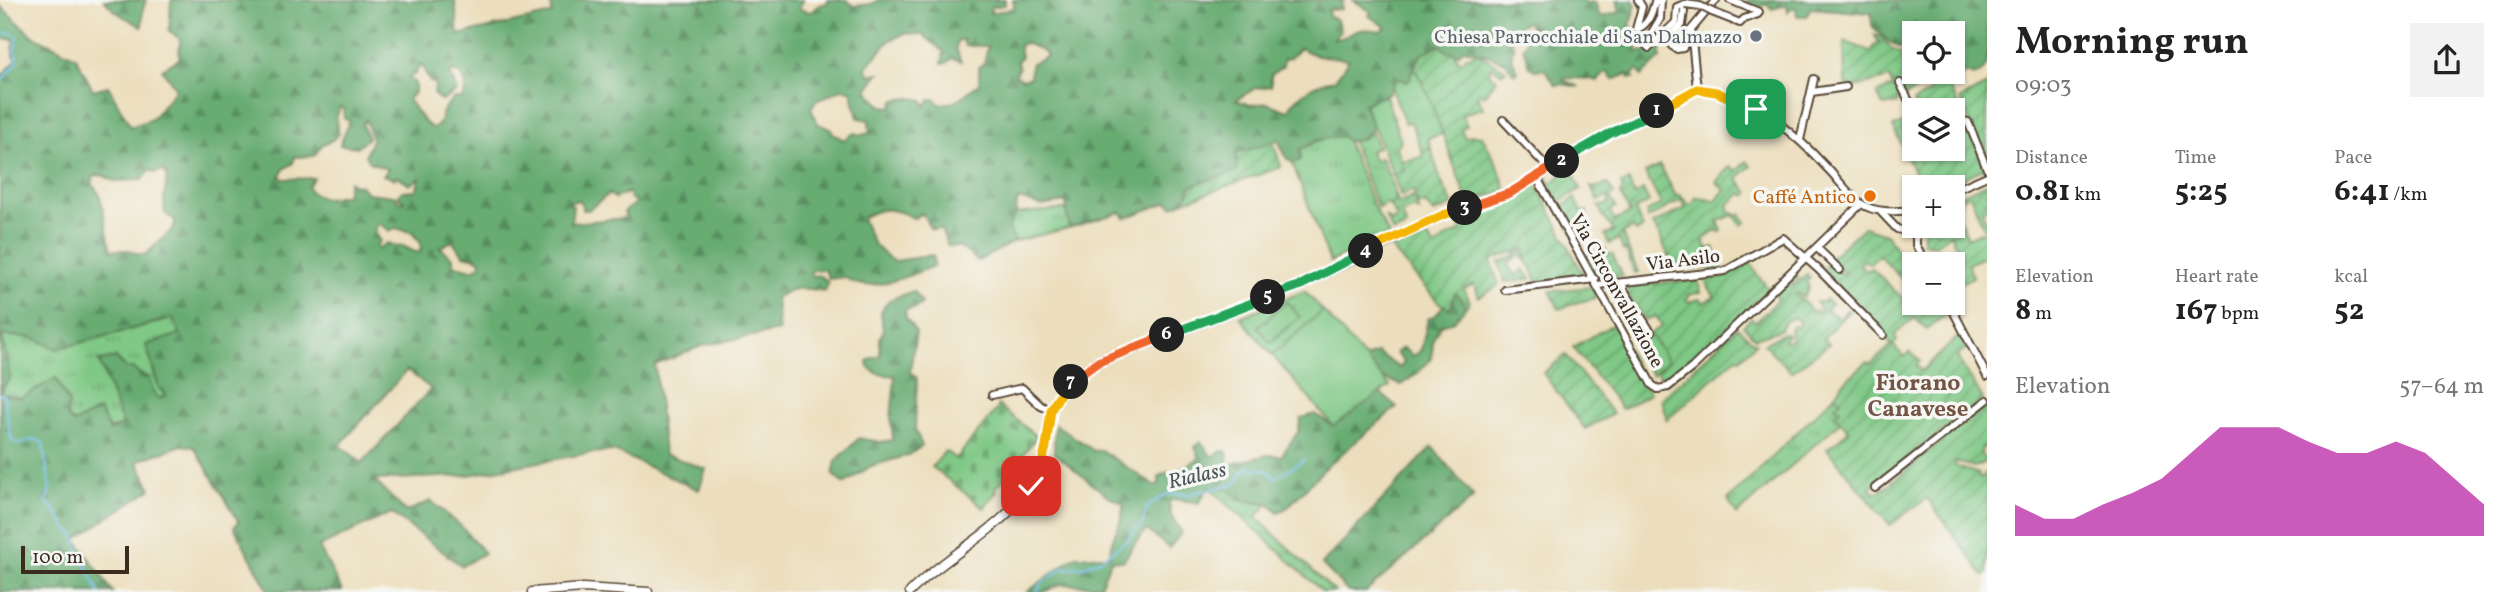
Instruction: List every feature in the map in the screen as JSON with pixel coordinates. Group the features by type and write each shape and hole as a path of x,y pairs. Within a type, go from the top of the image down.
{"street":[{"path":"1638,0 1642,7 1636,29 1642,28 1656,0"},
{"path":"1661,0 1660,19 1645,44 1649,48 1676,22 1677,7 1685,4 1700,6 1740,23 1759,12 1730,0"},
{"path":"1685,4 1682,25 1672,33 1673,48 1683,48 1686,33 1716,0"},
{"path":"1691,30 1697,89"},
{"path":"1800,140 1814,79"},
{"path":"1900,83 1908,98"},
{"path":"1812,92 1846,87"},
{"path":"911,592 923,578 995,524 1017,503 1040,470 1051,410 1060,394 1098,362 1301,285 1443,215 1510,193 1609,134 1697,89 1716,92 1756,109 1800,140 1861,204 1880,211 1902,210"},
{"path":"1503,120 1549,169"},
{"path":"1965,121 1968,122 1987,169"},
{"path":"1965,186 1987,176"},
{"name":"Via Circonvallazione","path":"1537,178 1653,385 1658,389 1668,387 1693,367 1806,257"},
{"path":"1861,204 1806,257 1883,335"},
{"path":"1880,211 1897,229 1902,229"},
{"name":"Via Asilo","path":"1505,290 1623,282 1725,271 1780,238 1806,257"},
{"path":"1817,248 1840,270"},
{"path":"1623,282 1624,290 1651,331"},
{"path":"1955,315 1987,376"},
{"path":"992,395 1022,388 1041,406 1051,410"},
{"path":"1875,488 1987,400"},
{"path":"532,592 583,588 648,592"}],"green space":[{"path":"104,0 146,0 142,27 116,12"},
{"path":"171,0 455,0 458,35 552,14 551,0 803,0 799,9 811,12 819,5 828,3 828,0 847,0 854,6 871,4 878,0 1005,0 1005,5 991,7 990,13 1015,8 1013,0 1344,0 1342,9 1328,10 1329,16 1337,20 1340,30 1334,39 1360,30 1381,31 1386,27 1369,16 1371,12 1353,0 1583,0 1584,3 1595,2 1600,17 1620,12 1617,0 1633,0 1636,5 1630,25 1635,31 1639,32 1645,28 1658,1 1659,9 1652,28 1635,51 1650,51 1656,47 1661,37 1665,45 1661,58 1642,76 1638,70 1632,75 1634,78 1630,78 1628,74 1613,80 1605,73 1598,81 1563,78 1579,87 1556,85 1544,69 1534,70 1528,65 1523,48 1526,41 1524,37 1535,26 1530,29 1529,22 1521,24 1519,33 1511,42 1514,46 1511,58 1518,71 1514,74 1506,62 1468,50 1462,49 1459,54 1448,52 1439,45 1418,58 1410,80 1406,82 1401,78 1396,79 1389,93 1364,104 1373,127 1360,140 1347,141 1342,136 1319,140 1300,149 1301,160 1292,162 1287,159 1278,140 1237,171 1191,186 1185,201 1173,206 1168,202 1125,218 1121,212 1069,228 1066,202 1042,206 1018,199 1008,228 1015,241 978,261 960,247 948,246 941,229 931,229 922,213 914,218 888,210 869,214 862,218 873,243 889,259 895,261 933,255 934,266 876,285 854,283 845,277 829,279 825,270 813,270 810,273 812,276 817,275 828,283 825,291 794,289 776,298 779,331 704,345 655,365 664,454 706,469 699,490 614,451 589,453 463,476 374,480 406,512 431,501 462,527 484,553 462,566 391,513 319,547 342,591 269,592 234,527 239,522 194,447 182,445 137,461 151,489 76,539 113,592 0,592 0,393 21,398 56,378 69,403 67,418 74,423 99,410 110,431 123,425 99,361 116,358 126,368 133,368 140,375 148,377 155,395 161,399 164,394 159,388 146,345 180,334 173,318 57,349 34,338 2,335 10,378 0,390 0,77 17,60 13,50 16,40 0,38 0,6 32,35 76,57 93,90 108,86 131,127 152,119 176,89 162,69 179,59 180,39 169,31","holes":["905,33 923,35 944,52 942,64 952,58 961,61 956,49 958,40 963,40 965,46 988,46 984,63 979,67 979,84 952,102 939,104 935,99 925,106 923,100 910,98 895,100 892,107 882,106 867,90 879,73 870,75 866,68 889,41","1025,43 1044,51 1047,56 1032,63 1030,77 1024,79 1015,76 1019,67 1017,60 1021,58 1019,45","1300,48 1317,56 1349,59 1335,80 1308,90 1296,99 1288,111 1267,103 1251,105 1236,100 1256,88 1271,86 1271,75 1283,66 1284,59 1290,58","421,64 430,82 435,83 434,95 442,101 457,91 450,73 453,71 461,75 466,88 462,99 454,98 444,109 440,123 432,128 408,99 415,92 415,83 409,78","841,89 851,90 858,118 869,120 870,133 854,133 844,140 833,134 831,129 818,124 811,108 816,101","340,107 343,109 344,118 349,121 340,145 357,147 368,138 362,124 366,120 372,140 365,155 369,162 388,169 383,175 394,179 398,176 409,185 420,178 416,190 402,191 398,196 404,201 399,202 395,196 367,193 362,186 349,181 346,195 324,198 310,191 308,186 314,178 283,179 280,176 284,169 293,163 295,157 314,156 323,144 339,134 336,118","150,170 155,173 163,170 167,176 165,214 175,220 174,228 146,254 111,250 100,195 92,184 94,176 102,175 114,181 142,180","629,192 630,198 636,202 624,212 626,218 571,223 573,206 569,203 578,200 582,210 588,210 609,194 615,198","378,223 390,231 395,228 411,232 421,243 420,252 387,243 378,249 377,244 380,241 376,230","452,241 464,255 480,259 481,265 472,270 453,265 453,258 440,247","407,370 431,389 362,463 340,445"]},
{"path":"1747,0 1987,0 1987,65 1981,73 1974,76 1965,73 1965,21 1902,21 1902,49 1888,41 1872,26 1871,13 1810,8 1807,16 1797,16 1796,8 1791,8 1788,12 1787,5 1772,9 1766,4 1761,7 1746,3"},
{"path":"1874,35 1880,36 1892,49 1902,54 1902,84 1911,84 1915,91 1898,100 1897,104 1883,106 1877,93 1893,87 1889,78 1856,87 1845,85 1844,41 1871,52 1875,45 1880,43"},
{"path":"1439,45 1448,52 1454,52 1458,60 1464,60 1466,56 1470,57 1476,52 1506,70 1501,73 1492,67 1490,69 1490,75 1497,79 1484,96 1481,93 1477,95 1483,108 1462,114 1467,126 1461,128 1465,138 1472,135 1482,136 1498,166 1506,190 1468,203 1428,94 1413,70 1422,54"},
{"path":"1417,61 1416,71 1443,134 1428,138 1431,148 1422,152 1411,122 1405,123 1392,88 1395,79 1410,80 1411,67"},
{"path":"1927,84 1946,84 1955,98 1920,98 1931,92"},
{"path":"1987,85 1986,161 1965,111 1965,98 1962,98"},
{"path":"1386,96 1401,141 1397,147 1404,170 1393,174 1364,104 1371,99"},
{"path":"1902,123 1902,146 1893,127"},
{"path":"1965,125 1967,126 1985,168 1965,177 1965,175 1915,175 1909,161 1965,161"},
{"path":"1371,130 1378,147 1370,151 1374,160 1381,158 1394,187 1395,203 1387,203 1378,208 1352,142 1366,137"},
{"path":"1342,136 1347,141 1375,209 1389,235 1330,262 1292,162 1301,160 1300,149"},
{"path":"1273,142 1281,167 1185,201 1191,186 1237,171 1237,153"},
{"path":"1431,148 1441,181 1453,205 1434,213 1426,205 1418,204 1413,190 1401,196 1393,174 1404,170 1401,161 1422,157 1422,152"},
{"path":"1567,160 1581,189 1557,203 1542,177 1546,174 1551,183 1562,175 1557,166"},
{"path":"1747,161 1751,166 1737,178 1749,193 1746,196 1742,193 1728,205 1731,213 1737,216 1740,214 1746,222 1741,225 1734,215 1718,221 1722,231 1717,230 1703,240 1708,249 1714,247 1722,269 1675,268 1653,224 1686,208 1681,200 1647,219 1647,212 1661,204 1645,173 1660,166 1676,196 1679,195 1690,205 1696,197 1715,201 1725,190 1716,182 1730,166 1736,171"},
{"path":"1535,181 1585,278 1539,285 1530,265 1519,255 1508,265 1516,276 1524,269 1531,279 1505,282 1499,262 1522,251 1528,262 1524,248 1491,260 1499,285 1479,297 1474,284 1464,289 1470,302 1465,308 1463,301 1455,293 1450,309 1438,302 1390,247 1424,232 1435,247 1447,237 1462,231 1458,219 1453,221 1451,216"},
{"path":"1629,181 1634,196 1643,190 1649,202 1635,210 1643,228 1636,232 1633,228 1622,234 1638,272 1634,273 1619,239 1609,244 1605,235 1614,231 1599,206 1607,205 1607,197 1598,201 1591,187 1608,184 1614,194 1610,197 1616,207 1610,211 1614,221 1630,213 1620,193 1623,190 1621,184"},
{"path":"1987,183 1987,206 1982,211 1987,222 1987,255 1968,264 1973,277 1965,281 1965,252 1960,252 1952,238 1965,238 1965,231 1968,238 1981,232 1986,233 1970,195 1965,197 1965,193"},
{"path":"1396,194 1398,204 1412,196 1419,211 1412,208 1402,214 1407,227 1393,233 1385,216 1391,222 1397,217 1389,205 1395,202"},
{"path":"1575,198 1583,213 1587,211 1587,219 1582,229 1573,234 1560,208"},
{"path":"1066,209 1069,228 1015,241 1008,228 1015,214"},
{"path":"1864,227 1886,234 1902,257 1902,279 1879,255 1870,264 1864,260 1860,265 1868,271 1871,268 1902,298 1902,315 1945,315 1927,329 1914,318 1895,334 1897,341 1893,345 1904,357 1910,352 1920,361 1916,366 1922,371 1959,336 1968,347 1957,357 1983,399 1962,417 1956,413 1948,420 1952,424 1870,487 1875,493 1881,491 1987,407 1987,448 1982,447 1981,456 1987,461 1974,467 1956,462 1954,466 1979,474 1978,477 1982,479 1985,473 1987,474 1987,573 1984,576 1927,498 1890,525 1827,449 1849,431 1835,415 1840,410 1835,406 1841,400 1834,396 1843,383 1867,362 1871,364 1891,345 1883,331 1821,271 1829,263 1843,275 1845,273 1830,258"},
{"path":"1923,238 1945,238 1935,245 1923,243"},
{"path":"1605,248 1607,255 1613,254 1623,276 1597,278 1586,254 1593,254 1593,251"},
{"path":"1750,261 1769,289 1666,384 1656,372 1668,361 1650,334 1662,326 1656,316 1645,320 1630,298 1626,286 1698,280 1701,292 1689,295 1686,299 1688,302 1700,299 1702,303 1715,297 1703,278 1726,277"},
{"path":"1794,274 1798,277 1791,284 1793,286 1807,274 1810,278 1806,282 1809,287 1803,297 1797,293 1795,295 1812,313 1815,310 1818,313 1821,309 1816,302 1824,302 1826,299 1831,304 1825,309 1840,318 1849,311 1823,338 1829,344 1791,372 1764,344 1784,333 1788,335 1784,340 1787,342 1792,338 1790,330 1793,325 1797,328 1800,324 1795,317 1786,321 1780,330 1755,338 1743,326 1751,318 1756,322 1778,299 1773,293"},
{"path":"1592,287 1597,298 1559,309 1550,291"},
{"path":"913,291 922,303 916,308 905,310 906,318 916,332 910,372 917,378 915,429 922,446 909,455 871,466 844,484 833,475 836,461 859,438 880,442 893,440 891,419 895,376 878,374 868,367 867,361 880,355 880,338 883,331 881,311 889,300"},
{"path":"1305,291 1323,311 1272,355 1240,317"},
{"path":"1455,292 1465,308 1454,321 1441,325 1433,339 1432,358 1418,373 1401,385 1383,378 1365,358 1377,353 1400,368 1404,362 1396,353 1403,348 1413,356 1421,350 1428,319 1437,314 1444,304 1450,308"},
{"path":"1287,302 1300,317 1270,342 1258,327"},
{"path":"1323,311 1390,386 1333,426 1272,355"},
{"path":"174,318 180,335 152,367 159,388 165,394 161,399 155,395 148,377 126,368 116,358 123,425 109,429 87,428 67,417 69,403 0,393 10,378 2,335 34,338 57,349"},
{"path":"1614,324 1650,394 1622,409 1573,347"},
{"path":"1737,327 1756,343 1667,420 1661,399"},
{"path":"1650,334 1668,361 1652,375 1636,345"},
{"path":"1566,355 1613,414 1585,429 1543,373"},
{"path":"1379,392 1397,407 1327,466 1287,508 1278,512 1269,503 1240,500 1229,490 1209,487 1199,503 1172,499 1169,503 1171,516 1182,532 1169,548 1147,530 1123,561 1111,560 1100,586 1061,584 1044,592 1027,592 1076,556 1110,556 1123,512 1123,504 1105,494 1054,453 1055,424 1094,451 1101,450 1155,486 1159,485 1159,476 1169,472 1175,480 1182,468 1200,458 1195,447 1201,442 1212,457 1222,451 1227,452 1228,465 1267,455 1281,456 1298,432 1301,418 1315,414 1333,426"},
{"path":"1834,396 1841,400 1840,410 1835,415 1841,421 1737,515 1728,500"},
{"path":"997,404 1037,437 995,489 997,491 984,508 932,467 945,451 956,459 999,407"},
{"path":"1432,447 1474,497 1366,592 1348,592 1322,564"},
{"path":"1209,487 1229,490 1240,500 1269,503 1256,517 1335,592 1323,592"}],"waterway":[{"path":"0,34 11,33 18,37 14,49 18,61 0,83"},
{"path":"0,394 3,394 12,441 20,444 35,439 43,443 50,489 46,502 74,534 80,554 99,592"},
{"name":"Rialass","path":"1037,592 1041,584 1061,569 1082,567 1099,560 1127,541 1142,524 1147,507 1167,494 1189,494 1235,484 1246,468 1267,470 1275,478 1304,460"}],"place":[{"name":"Chiesa Parrocchiale di San Dalmazzo","path":"1756,36"},
{"name":"Caffé Antico","path":"1870,196"}],"district":[{"name":"Fiorano Canavese","path":"1918,395"}],"route":[{"path":"1031,486 1040,470 1051,410 1060,394 1098,362 1301,285 1443,215 1510,193 1591,144 1697,89 1731,97 1756,109"}]}
